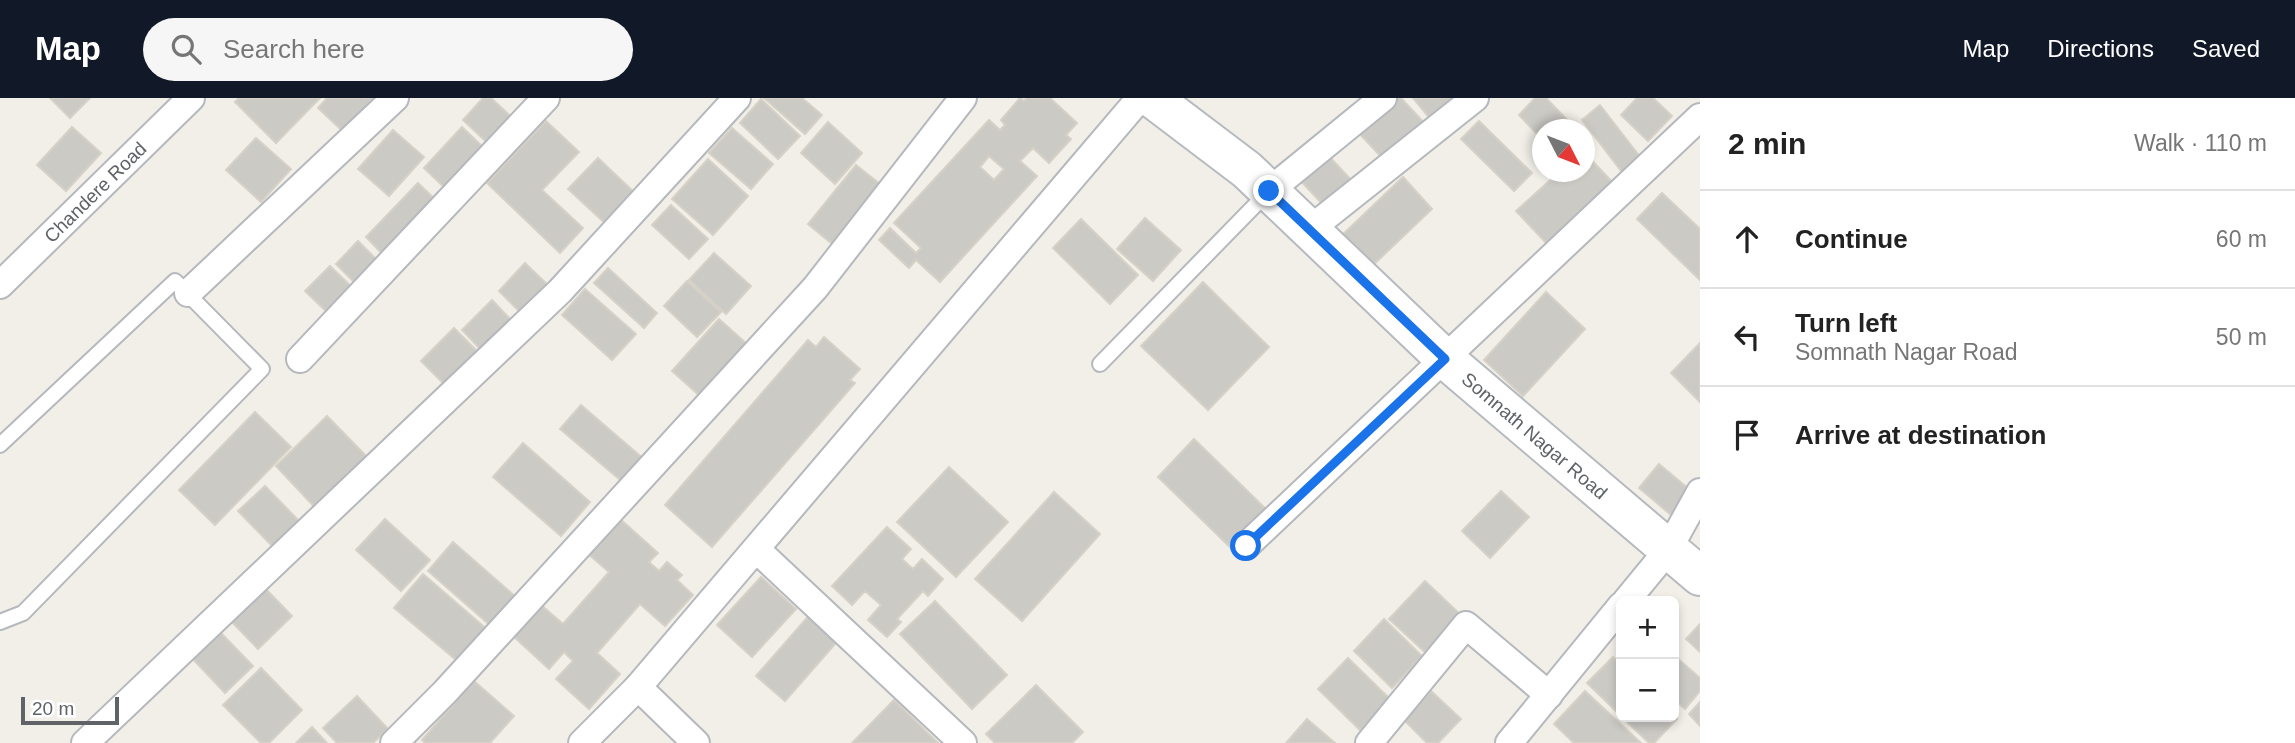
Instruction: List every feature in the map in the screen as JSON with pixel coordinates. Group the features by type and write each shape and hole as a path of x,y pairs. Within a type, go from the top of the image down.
{"street":[{"name":"Chandere Road","path":"0,285 191,98"},
{"path":"188,293 396,98"},
{"path":"300,359 546,98"},
{"path":"85,743 560,291 737,98"},
{"path":"394,743 463,673 816,288 963,98"},
{"path":"582,743 638,687 1140,98"},
{"name":"Somnath Nagar Road","path":"1152,98 1247,170 1445,359 1700,576"},
{"path":"1269,191 1383,98"},
{"path":"1309,230 1475,98"},
{"path":"1246,546 1700,117"},
{"path":"1630,596 1668,550 1700,492"},
{"path":"756,549 963,743"},
{"path":"1508,743 1616,612"},
{"path":"1369,743 1466,625 1549,695"},
{"path":"638,687 696,743"}],"lane":[{"path":"1100,364 1269,191"},
{"path":"0,445 175,281 262,369 23,613 0,622"}],"building":[{"path":"50,98 90,98 70,118"},
{"path":"239,98 320,98 276,143 235,102"},
{"path":"327,98 373,98 368,104 375,110 350,138 318,108"},
{"path":"483,98 491,98 519,124 495,150 463,120"},
{"path":"764,98 802,98 822,115 805,134"},
{"path":"1020,98 1024,101 1027,98 1050,98 1077,123 1066,135 1071,139 1049,163 1033,148 1020,161 1037,176 940,282 916,260 909,268 879,240 890,228 916,253 921,248 894,223 989,120 1000,130 1005,125 1001,120","holes":["989,156 1004,169 994,180 980,167"]},
{"path":"1389,98 1401,98 1428,127 1388,164 1356,130"},
{"path":"1413,98 1462,98 1436,126"},
{"path":"1535,98 1546,98 1566,119 1532,119 1532,129 1519,115"},
{"path":"1637,98 1653,98 1672,116 1648,141 1621,115"},
{"path":"761,99 800,136 778,159 740,123"},
{"path":"1600,105 1641,158 1622,172 1595,137 1595,119 1583,119"},
{"path":"546,121 579,152 542,190 583,228 560,253 487,183"},
{"path":"1479,121 1532,173 1514,191 1461,139"},
{"path":"828,122 862,153 835,184 801,153"},
{"path":"72,127 101,153 66,191 37,165"},
{"path":"462,127 485,149 447,190 424,168"},
{"path":"732,128 773,164 751,189 709,153"},
{"path":"393,130 424,157 389,196 358,169"},
{"path":"256,138 291,169 261,202 226,170"},
{"path":"1324,151 1355,184 1328,210 1297,177"},
{"path":"598,158 636,194 607,225 568,189"},
{"path":"708,159 748,196 713,235 672,199"},
{"path":"1595,164 1616,186 1550,247 1516,211 1548,182 1595,182"},
{"path":"856,165 885,188 836,247 808,224"},
{"path":"1403,177 1432,209 1370,268 1340,237"},
{"path":"418,183 442,206 389,261 366,237"},
{"path":"1662,193 1700,229 1700,280 1637,219"},
{"path":"671,205 708,239 689,259 652,225"},
{"path":"1145,218 1181,250 1153,281 1117,249"},
{"path":"1081,219 1138,275 1110,304 1053,248"},
{"path":"358,241 386,269 363,291 336,264"},
{"path":"714,253 751,286 726,314 689,280"},
{"path":"525,263 553,290 526,318 499,291"},
{"path":"330,266 357,292 332,317 305,291"},
{"path":"608,268 657,313 644,328 594,283"},
{"path":"687,281 721,312 697,337 664,306"},
{"path":"1203,282 1269,347 1208,410 1141,346"},
{"path":"585,289 636,334 612,360 562,315"},
{"path":"1546,292 1585,329 1523,396 1484,360"},
{"path":"492,300 513,322 483,352 462,330"},
{"path":"719,319 747,344 700,396 672,371"},
{"path":"454,328 482,356 449,389 421,361"},
{"path":"824,337 860,369 850,380 855,383 712,547 665,505 808,340 816,347"},
{"path":"1700,343 1700,402 1671,373"},
{"path":"581,405 645,460 625,484 560,429"},
{"path":"255,412 291,447 215,525 179,490"},
{"path":"327,416 375,465 322,515 276,466"},
{"path":"1194,439 1269,512 1232,549 1158,477"},
{"path":"523,443 590,502 561,536 493,477"},
{"path":"1659,464 1696,495 1677,520 1639,488"},
{"path":"949,467 1008,522 956,577 897,522"},
{"path":"265,486 301,523 275,549 238,511"},
{"path":"1501,491 1529,517 1490,558 1462,531"},
{"path":"1054,492 1100,534 1022,621 975,579"},
{"path":"619,518 658,553 649,562 659,571 667,562 682,575 677,580 693,595 665,626 640,604 597,653 620,674 589,709 556,679 573,661 564,652 549,669 513,636 541,605 563,624 609,572 587,553"},
{"path":"385,519 430,560 401,591 356,550"},
{"path":"887,527 911,549 902,559 913,569 922,559 943,579 928,596 923,591 897,619 901,622 887,637 868,620 881,605 865,591 852,605 832,586"},
{"path":"453,542 516,597 491,626 428,571"},
{"path":"423,574 489,631 461,664 394,608"},
{"path":"761,577 796,609 752,657 717,625"},
{"path":"1425,581 1463,617 1428,655 1389,619"},
{"path":"260,583 292,616 258,649 226,616"},
{"path":"935,601 1007,675 972,709 900,634"},
{"path":"813,611 842,636 785,701 756,676"},
{"path":"1384,619 1422,656 1392,688 1354,651"},
{"path":"1700,624 1700,652 1686,639"},
{"path":"218,630 253,666 225,693 190,656"},
{"path":"1613,657 1616,660 1616,711 1587,683"},
{"path":"1348,658 1390,699 1360,730 1318,689"},
{"path":"1679,660 1700,678 1700,691 1685,709 1679,704"},
{"path":"261,668 302,710 269,743 261,743 223,705"},
{"path":"474,681 514,716 490,743 425,743 422,740"},
{"path":"1036,685 1083,732 1072,743 995,743 986,734"},
{"path":"1431,691 1461,719 1438,743 1427,743 1404,720"},
{"path":"1585,691 1641,743 1574,743 1554,724"},
{"path":"357,696 388,729 373,743 337,743 323,728"},
{"path":"894,700 938,743 852,743"},
{"path":"1700,702 1700,726 1689,714"},
{"path":"1307,719 1335,743 1286,743"},
{"path":"1627,722 1674,722 1654,743 1649,743"},
{"path":"312,727 327,743 296,743"}],"route":[{"path":"1246,546 1445,359 1269,191"}]}
